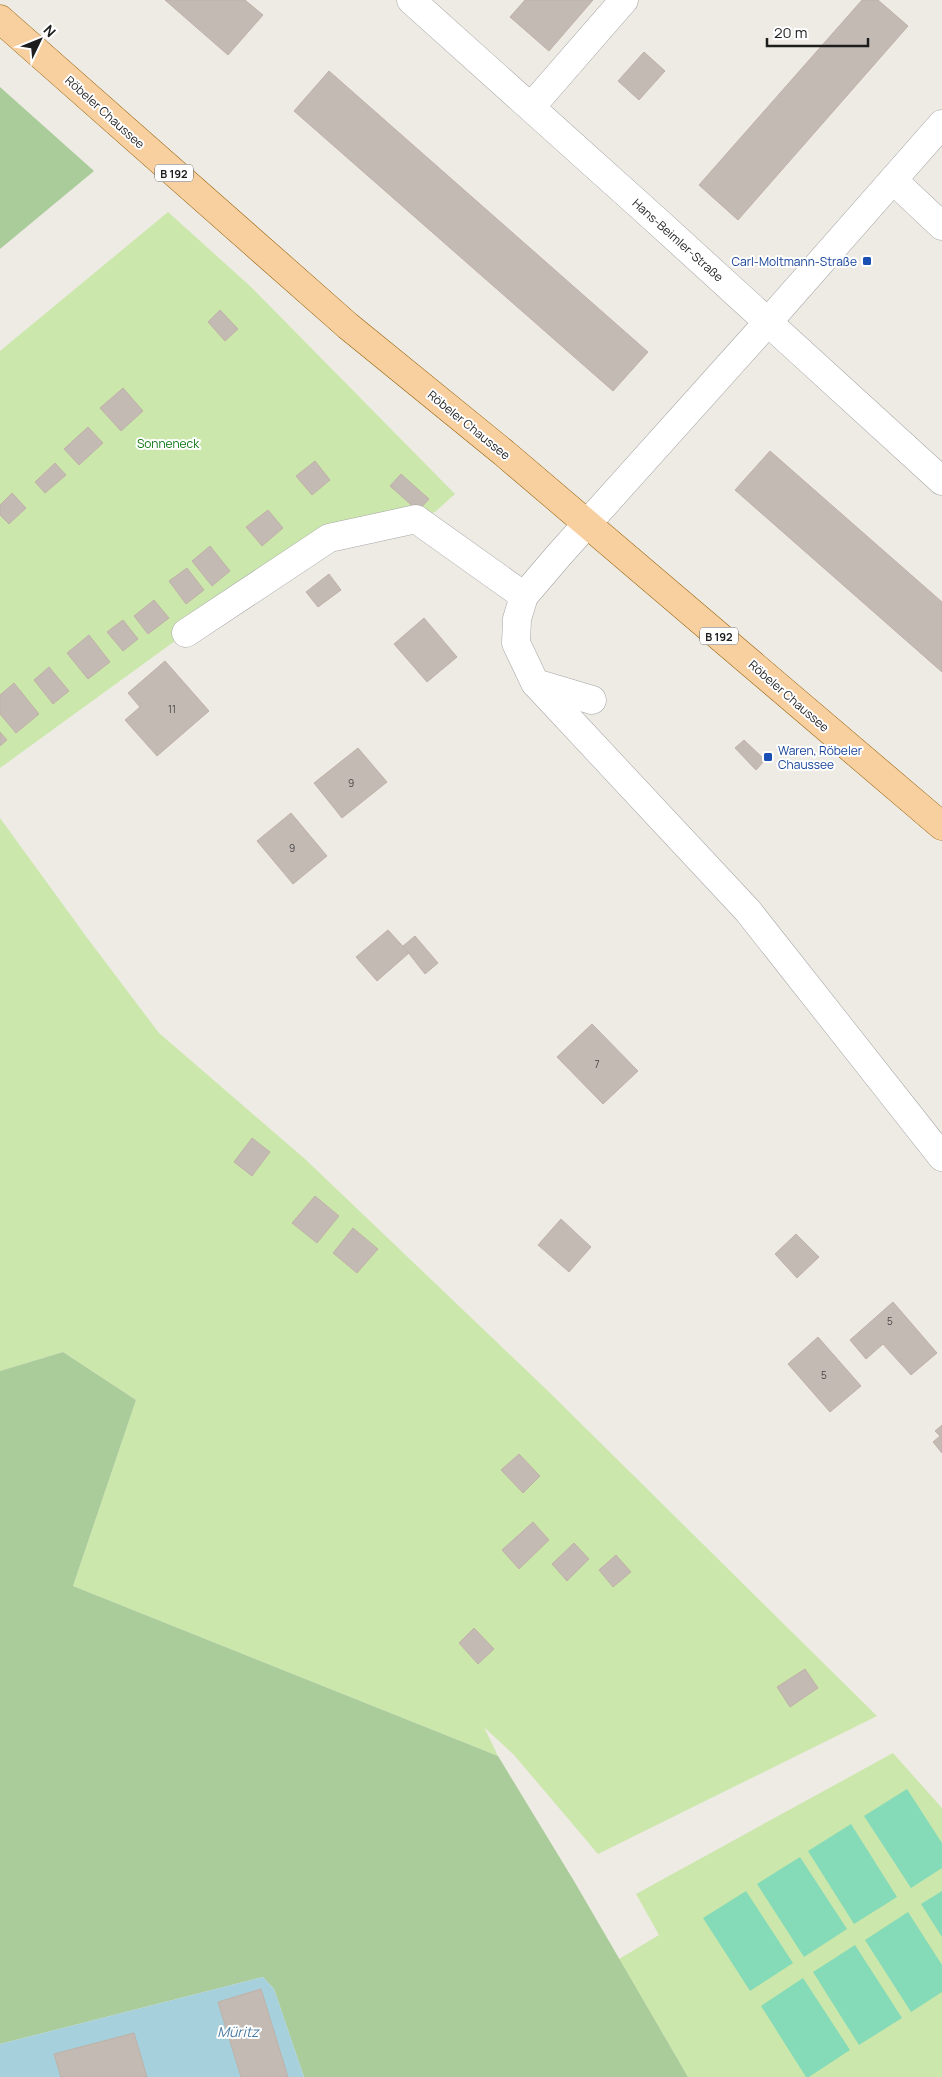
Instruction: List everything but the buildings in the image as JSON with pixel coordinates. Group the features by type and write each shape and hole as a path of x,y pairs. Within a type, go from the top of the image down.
{"main road":[{"name":"Röbeler Chaussee","path":"0,19 341,320 504,453 942,826"}],"street":[{"path":"531,107 624,0"},
{"name":"Hans-Beimler-Straße","path":"427,5 531,107 942,481"},
{"path":"942,124 524,596 517,619 516,643 535,683 748,911 942,1157"},
{"path":"893,180 942,226"},
{"path":"186,633 329,538 416,519 524,596"},
{"path":"535,683 592,700"}],"green space":[{"path":"0,87 94,171 0,249"},
{"name":"Sonneneck","path":"168,212 250,286 455,494 435,512 416,519 329,538 186,633 0,768 0,351"},
{"path":"0,818 159,1033 305,1159 549,1392 877,1716 598,1854 514,1755 484,1727 498,1756 73,1586 136,1400 63,1352 0,1371"},
{"path":"63,1352 136,1400 73,1586 498,1756 574,1881 688,2077 304,2077 274,1989 263,1977 0,2044 0,1371"},
{"path":"893,1753 942,1808 942,2077 688,2077 619,1959 659,1935 636,1894"},
{"path":"907,1789 942,1843 942,1868 911,1888 864,1816"},
{"path":"851,1824 897,1897 854,1924 808,1851"},
{"path":"800,1857 847,1929 804,1957 757,1884"},
{"path":"746,1891 793,1963 750,1991 703,1918"},
{"path":"942,1891 942,1937 921,1904"},
{"path":"908,1912 942,1965 942,1992 911,2012 865,1940"},
{"path":"855,1945 902,2018 859,2045 813,1972"},
{"path":"803,1978 850,2050 809,2077 806,2077 761,2006"}],"water":[{"name":"Müritz","path":"263,1977 274,1989 304,2077 0,2077 0,2044"}],"place":[{"name":"Carl-Moltmann-Straße","path":"867,261"},
{"name":"Waren, Röbeler Chaussee","path":"768,757"}]}
